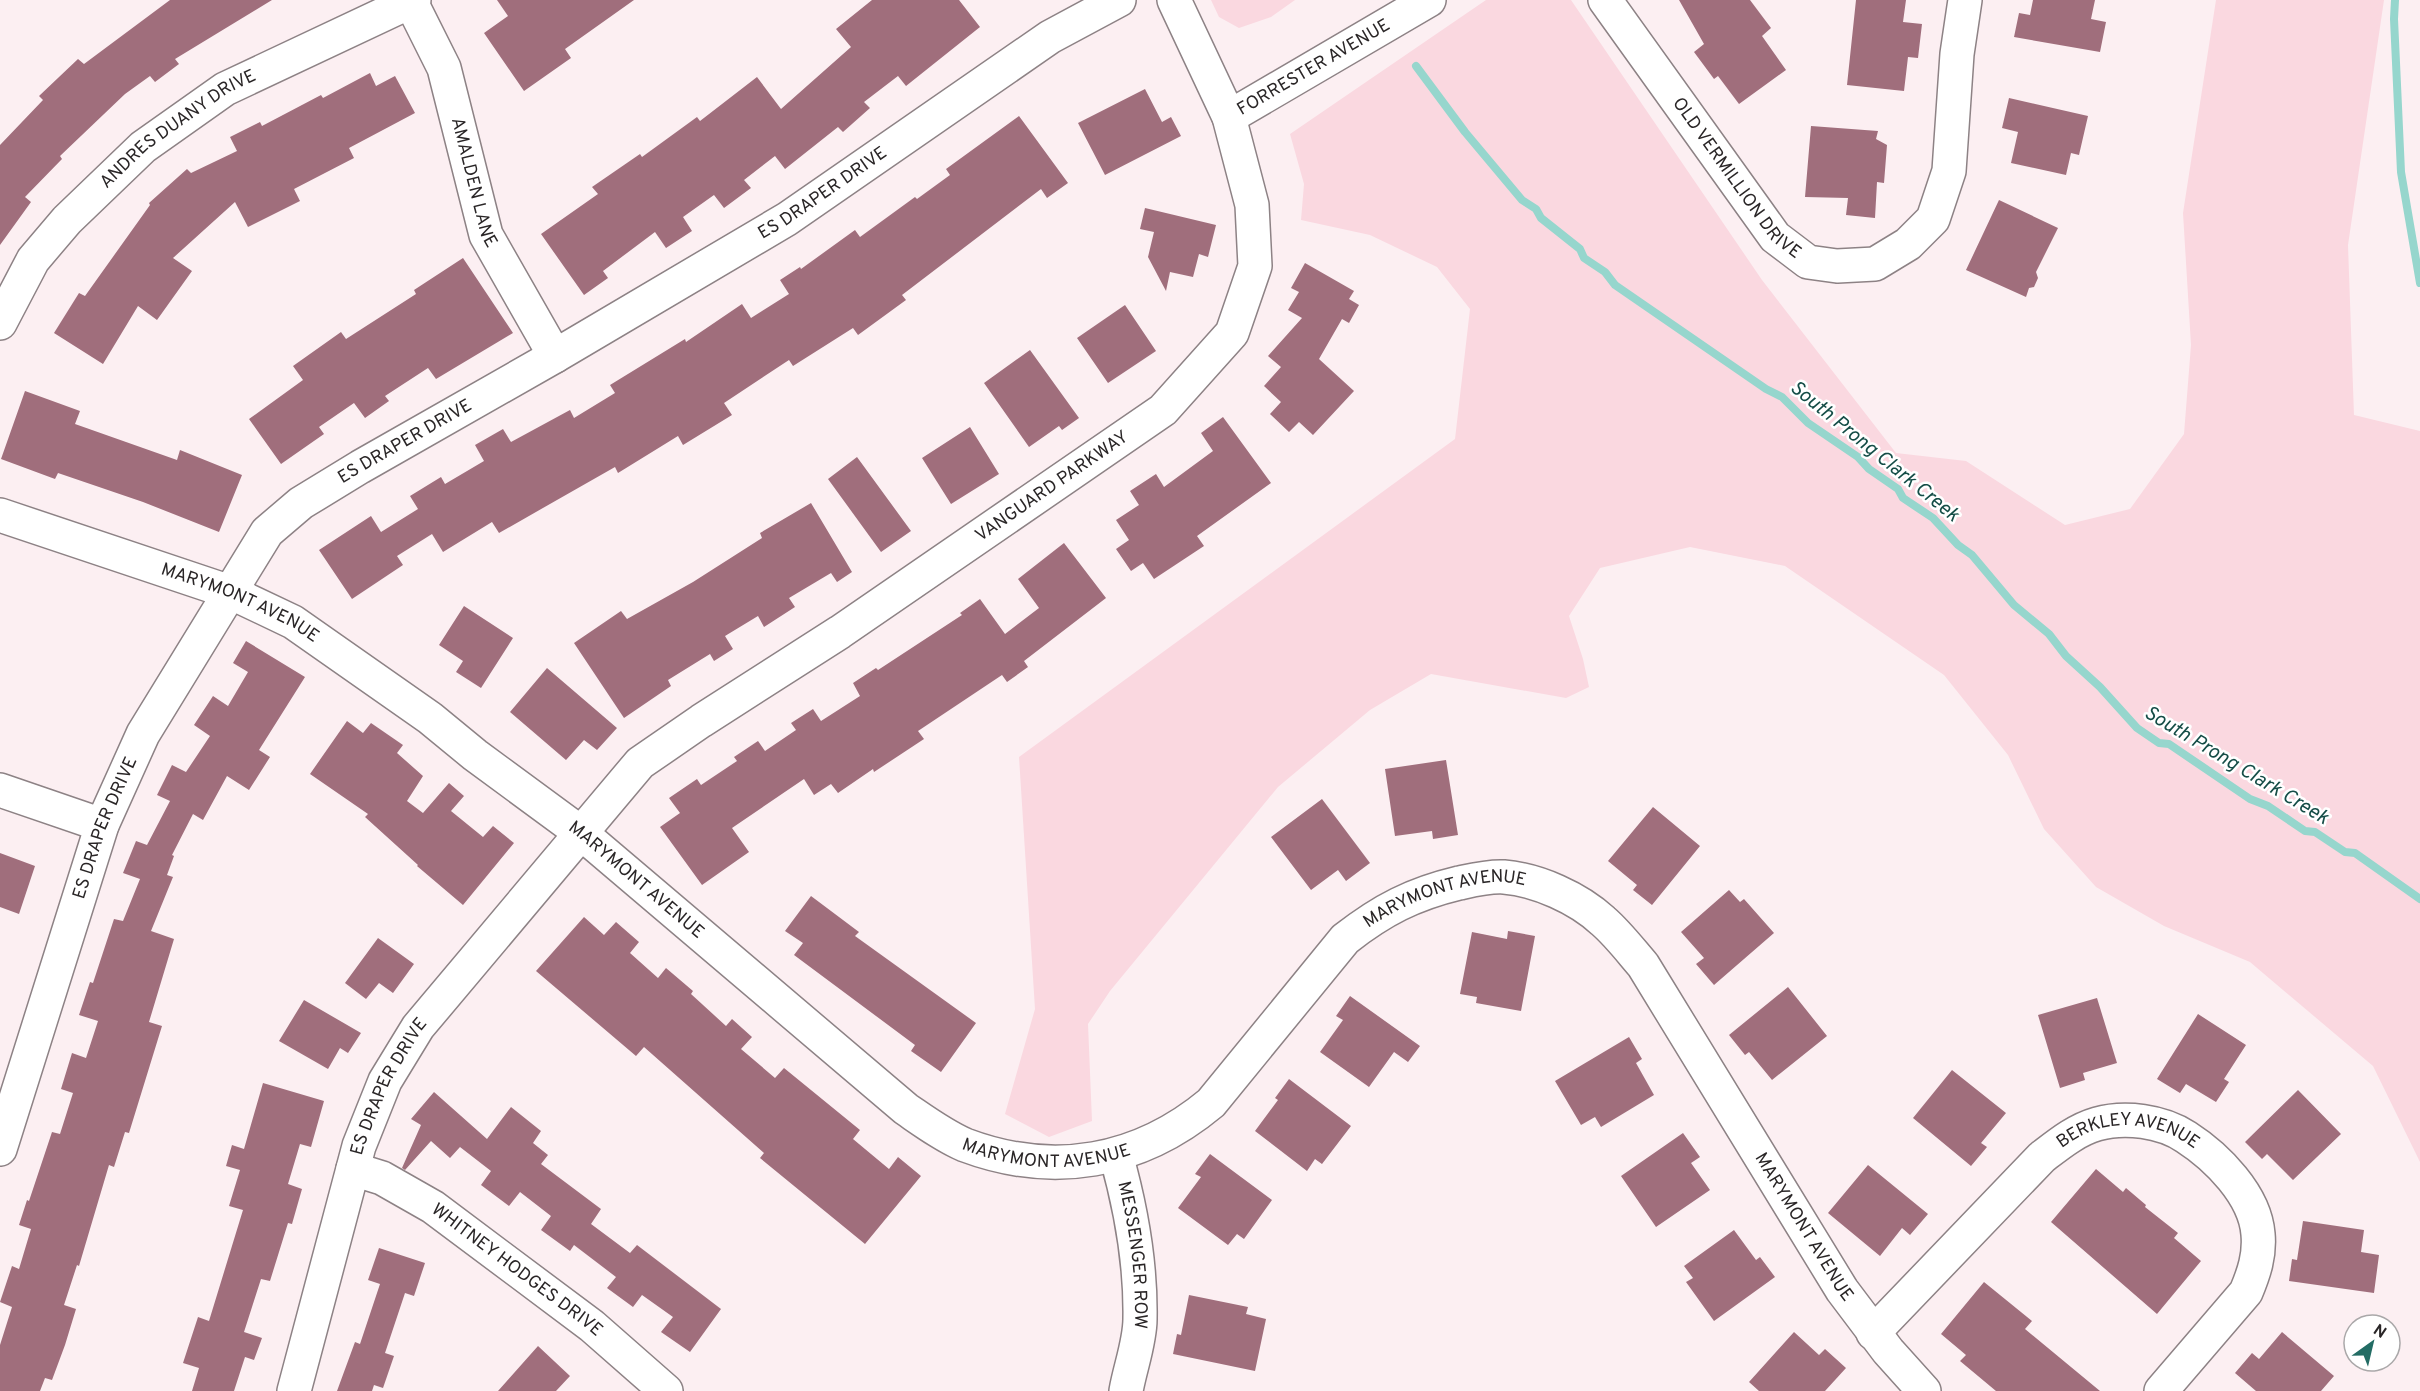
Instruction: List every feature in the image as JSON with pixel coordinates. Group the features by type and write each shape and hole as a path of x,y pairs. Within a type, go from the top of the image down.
{"street":[{"name":"ES DRAPER DRIVE","path":"0,1149 102,825 143,735 267,532 301,503 360,466 555,356 787,219 1050,36 1119,0"},
{"name":"VANGUARD PARKWAY","path":"580,833 640,763 849,625 1163,410 1232,333 1255,266 1252,205 1229,117 1174,0"},
{"name":"FORRESTER AVENUE","path":"1229,117 1429,0"},
{"name":"OLD VERMILLION DRIVE","path":"1605,0 1775,237 1808,262 1837,266 1875,264 1908,244 1933,219 1949,171 1957,54 1965,0"},
{"name":"AMALDEN LANE","path":"413,1 444,68 486,235 555,356"},
{"name":"ANDRES DUANY DRIVE","path":"0,323 33,260 67,220 143,147 225,89 413,1"},
{"name":"MARYMONT AVENUE","path":"0,515 230,592 293,622 430,718 475,755 580,833 906,1109 937,1130 964,1144 1003,1156 1063,1162 1126,1153 1163,1135 1192,1119 1211,1103 1324,963 1346,939 1372,918 1397,903 1435,889 1503,877 1532,882 1585,907 1621,939 1643,965 1842,1290 1873,1333 1924,1391"},
{"path":"0,790 102,825"},
{"name":"ES DRAPER DRIVE","path":"294,1391 359,1146 385,1081 417,1027 580,833"},
{"name":"BERKLEY AVENUE","path":"1873,1333 2042,1157 2058,1144 2076,1132 2096,1124 2144,1121 2185,1136 2231,1177 2251,1205 2258,1232 2258,1255 2246,1292 2161,1391"},
{"name":"MESSENGER ROW","path":"1116,1155 1128,1199 1138,1263 1140,1321 1126,1391"},
{"name":"WHITNEY HODGES DRIVE","path":"353,1169 382,1178 433,1207 592,1326 666,1391"}],"shaded area":[{"path":"1211,0 1295,0 1271,17 1239,28 1219,17"},
{"path":"1486,0 1571,0 1762,280 1896,453 1966,461 2065,525 2130,509 2184,434 2191,345 2183,213 2216,0 2384,0 2348,245 2354,415 2420,431 2420,1162 2373,1066 2250,962 2164,926 2096,887 2044,829 2008,755 1944,675 1785,566 1690,547 1600,568 1569,616 1583,659 1589,687 1566,698 1431,674 1370,710 1278,787 1110,991 1088,1024 1092,1121 1049,1137 1005,1114 1035,1009 1019,757 1455,439 1470,309 1437,267 1370,235 1301,220 1304,184 1290,134"}],"building":[{"path":"170,0 272,0 175,59 179,64 155,82 150,76 125,94 60,156 62,159 25,197 31,202 0,245 0,145 43,100 39,96 78,59 84,64"},
{"path":"497,0 634,0 565,49 571,58 524,91 484,33 508,16"},
{"path":"872,0 959,0 980,27 906,86 898,76 864,102 870,108 843,132 838,127 785,169 775,156 744,180 751,188 724,208 714,195 683,217 692,231 666,248 655,232 603,271 608,278 584,295 541,234 598,194 592,187 640,154 642,157 697,117 700,121 757,77 781,109 851,47 836,29"},
{"path":"1679,0 1750,0 1771,28 1762,36 1786,70 1739,104 1718,76 1714,79 1694,52 1704,44"},
{"path":"1856,0 1906,0 1903,22 1922,24 1918,58 1908,57 1904,91 1847,85"},
{"path":"2033,0 2095,0 2091,19 2106,22 2100,52 2014,37 2019,13 2030,15"},
{"path":"370,73 376,86 395,76 415,113 349,148 354,158 294,189 300,201 248,227 235,202 173,258 192,271 157,320 138,306 103,364 54,333 79,293 85,296 150,205 149,203 187,169 191,173 237,151 230,137 260,122 262,126 321,95 323,98"},
{"path":"1145,89 1162,122 1171,117 1181,136 1105,175 1078,123"},
{"path":"2009,98 2088,116 2079,155 2071,153 2066,175 2011,163 2018,132 2002,128"},
{"path":"1019,116 1068,183 1047,198 1041,189 902,295 906,300 858,335 853,328 793,366 789,360 724,403 732,415 683,445 678,436 618,473 615,467 499,533 492,522 443,552 432,534 397,556 403,565 352,599 319,550 371,516 381,532 418,509 410,496 441,477 445,484 484,461 475,445 503,429 511,442 570,410 574,418 615,393 610,385 685,339 686,342 742,304 751,318 789,294 780,280 800,267 801,269 855,230 860,237 915,197 917,199 950,175 946,169"},
{"path":"1811,126 1878,131 1876,139 1887,145 1884,183 1877,182 1875,218 1846,215 1848,198 1805,197"},
{"path":"1999,200 2058,228 2036,272 2038,278 2034,287 2029,288 2026,297 1966,270"},
{"path":"1145,208 1216,225 1208,257 1199,254 1193,277 1170,272 1166,291 1148,257 1154,232 1140,229"},
{"path":"463,258 513,333 436,379 428,368 385,396 389,401 365,418 354,403 319,427 324,434 281,464 249,419 303,380 293,366 341,332 346,339 416,294 414,290"},
{"path":"1305,263 1354,291 1349,299 1359,305 1349,323 1342,319 1319,359 1354,391 1313,435 1299,422 1289,432 1270,414 1281,402 1264,386 1281,367 1268,356 1302,318 1288,310 1299,292 1291,288"},
{"path":"1125,305 1156,351 1108,383 1077,338"},
{"path":"1030,350 1079,418 1062,430 1059,426 1029,447 984,383"},
{"path":"25,391 80,411 75,424 177,460 180,450 242,475 219,532 143,502 58,473 55,479 1,459"},
{"path":"1223,417 1271,483 1197,536 1204,546 1154,579 1143,563 1131,571 1116,549 1129,540 1116,520 1139,505 1130,491 1156,474 1164,487 1213,451 1201,433"},
{"path":"970,427 999,474 951,504 922,458"},
{"path":"857,457 911,531 881,552 828,479"},
{"path":"811,503 852,572 837,582 831,573 789,598 795,607 764,627 758,616 725,636 733,649 714,661 710,654 668,680 671,686 624,718 574,643 621,611 627,619 693,582 762,538 760,533"},
{"path":"1064,543 1106,598 1024,661 1028,667 1007,682 1002,675 918,731 924,739 874,772 873,769 838,793 831,784 814,795 804,779 732,828 749,852 702,885 660,827 680,813 669,798 697,779 701,785 737,761 734,757 758,741 765,751 796,730 791,723 813,709 821,721 860,696 853,683 876,668 878,670 962,615 960,613 980,599 1005,634 1039,608 1018,579"},
{"path":"464,606 513,638 481,688 456,672 463,661 439,645"},
{"path":"246,641 305,677 259,750 270,757 249,790 227,776 203,820 193,814 172,855 174,856 167,875 173,877 151,931 174,939 149,1022 162,1026 129,1133 125,1132 114,1167 109,1165 79,1266 77,1265 64,1305 76,1309 65,1345 52,1380 45,1378 40,1391 0,1391 0,1345 12,1307 0,1302 12,1266 19,1269 31,1229 19,1225 27,1200 29,1201 52,1132 60,1134 73,1093 61,1089 72,1053 86,1058 98,1021 79,1015 90,982 93,983 114,919 123,921 140,879 123,873 136,841 147,845 170,801 157,795 172,765 186,772 210,736 194,725 213,696 228,706 248,672 233,663"},
{"path":"547,668 617,728 597,750 584,740 566,760 510,712"},
{"path":"347,721 363,733 371,723 403,745 397,753 423,776 407,801 423,813 449,783 464,796 451,811 483,837 493,826 514,843 463,905 365,817 368,814 310,774"},
{"path":"1446,760 1458,835 1433,839 1432,831 1395,836 1385,769"},
{"path":"1322,799 1370,863 1346,881 1338,870 1311,890 1271,837"},
{"path":"1653,807 1700,846 1652,905 1633,890 1637,885 1608,861"},
{"path":"0,853 35,866 19,914 0,907"},
{"path":"1729,890 1740,902 1744,899 1774,933 1714,985 1696,964 1704,958 1681,932"},
{"path":"811,896 859,932 855,936 976,1023 941,1072 911,1051 915,1045 794,955 803,943 785,931"},
{"path":"584,917 604,935 616,922 639,942 630,953 658,978 666,968 693,991 691,994 726,1026 732,1019 752,1037 741,1049 775,1078 784,1068 860,1130 853,1139 889,1169 898,1157 921,1176 865,1244 760,1158 764,1153 644,1047 636,1056 536,971"},
{"path":"1508,931 1535,936 1521,1011 1476,1003 1477,997 1460,994 1472,932 1507,939"},
{"path":"378,938 414,964 393,993 379,983 366,999 345,983"},
{"path":"1788,987 1827,1036 1772,1080 1749,1052 1745,1055 1729,1035"},
{"path":"1350,996 1420,1046 1408,1062 1394,1052 1369,1087 1320,1052 1343,1020 1336,1016"},
{"path":"2097,998 2117,1063 2083,1073 2085,1080 2060,1088 2038,1015"},
{"path":"304,1000 361,1033 348,1053 340,1048 328,1069 279,1041"},
{"path":"2198,1014 2246,1045 2224,1079 2229,1082 2216,1102 2186,1084 2180,1093 2157,1079"},
{"path":"1629,1037 1642,1059 1636,1063 1654,1095 1601,1127 1595,1117 1581,1125 1555,1081"},
{"path":"1952,1070 2006,1113 1981,1143 1987,1147 1971,1166 1913,1118"},
{"path":"1289,1079 1351,1126 1322,1164 1315,1159 1307,1171 1255,1131 1278,1100 1275,1098"},
{"path":"263,1083 324,1101 311,1147 300,1144 288,1184 302,1189 292,1224 288,1223 270,1281 261,1279 244,1332 262,1338 254,1360 245,1357 234,1391 192,1391 199,1368 183,1363 198,1317 209,1321 243,1210 229,1206 240,1170 226,1166 232,1145 244,1149"},
{"path":"2298,1090 2341,1134 2293,1180 2267,1154 2262,1159 2245,1142"},
{"path":"434,1092 487,1139 511,1107 541,1131 533,1143 548,1155 541,1164 601,1209 591,1224 630,1253 637,1245 721,1309 690,1352 661,1332 673,1317 642,1295 633,1307 607,1288 616,1277 574,1245 570,1251 541,1230 551,1216 520,1192 509,1206 481,1185 491,1171 460,1147 450,1158 431,1141 405,1170 402,1168 421,1125 411,1119"},
{"path":"1683,1133 1700,1157 1691,1163 1710,1190 1656,1227 1621,1176"},
{"path":"1210,1154 1272,1200 1244,1239 1237,1234 1228,1245 1178,1208 1201,1177 1195,1174"},
{"path":"1868,1165 1928,1214 1910,1235 1902,1228 1880,1256 1828,1213"},
{"path":"2096,1169 2123,1192 2126,1188 2146,1205 2145,1207 2178,1233 2174,1238 2201,1261 2157,1314 2051,1222"},
{"path":"2303,1221 2364,1230 2361,1252 2379,1255 2374,1293 2289,1281 2292,1259 2297,1260"},
{"path":"1734,1230 1756,1260 1760,1257 1775,1277 1714,1321 1686,1282 1693,1278 1684,1266"},
{"path":"379,1248 425,1263 414,1296 405,1293 385,1353 394,1356 383,1388 374,1385 372,1391 337,1391 355,1342 360,1344 380,1284 368,1280"},
{"path":"1984,1282 2032,1321 2025,1329 2100,1391 1996,1391 1960,1361 1966,1355 1941,1334"},
{"path":"1189,1295 1248,1307 1246,1314 1266,1319 1255,1371 1173,1354 1177,1334 1181,1335"},
{"path":"1794,1332 1819,1355 1825,1349 1846,1368 1825,1391 1759,1391 1749,1382"},
{"path":"2282,1332 2334,1376 2321,1391 2256,1391 2235,1373 2252,1353 2259,1359"},
{"path":"538,1346 570,1376 556,1391 498,1391"}],"waterway":[{"path":"2395,0 2401,172 2420,283"},
{"name":"South Prong Clark Creek","path":"1416,66 1465,132 1522,200 1536,209 1541,218 1580,249 1584,258 1605,272 1615,285 1766,389 1782,397 1808,423 1858,457 1869,469 1898,489 1903,498 1933,518 1958,545 1972,555 2014,605 2049,634 2066,656 2100,687 2137,728 2159,743 2169,744 2250,799 2268,806 2305,831 2315,832 2345,852 2355,853 2420,899"}]}
